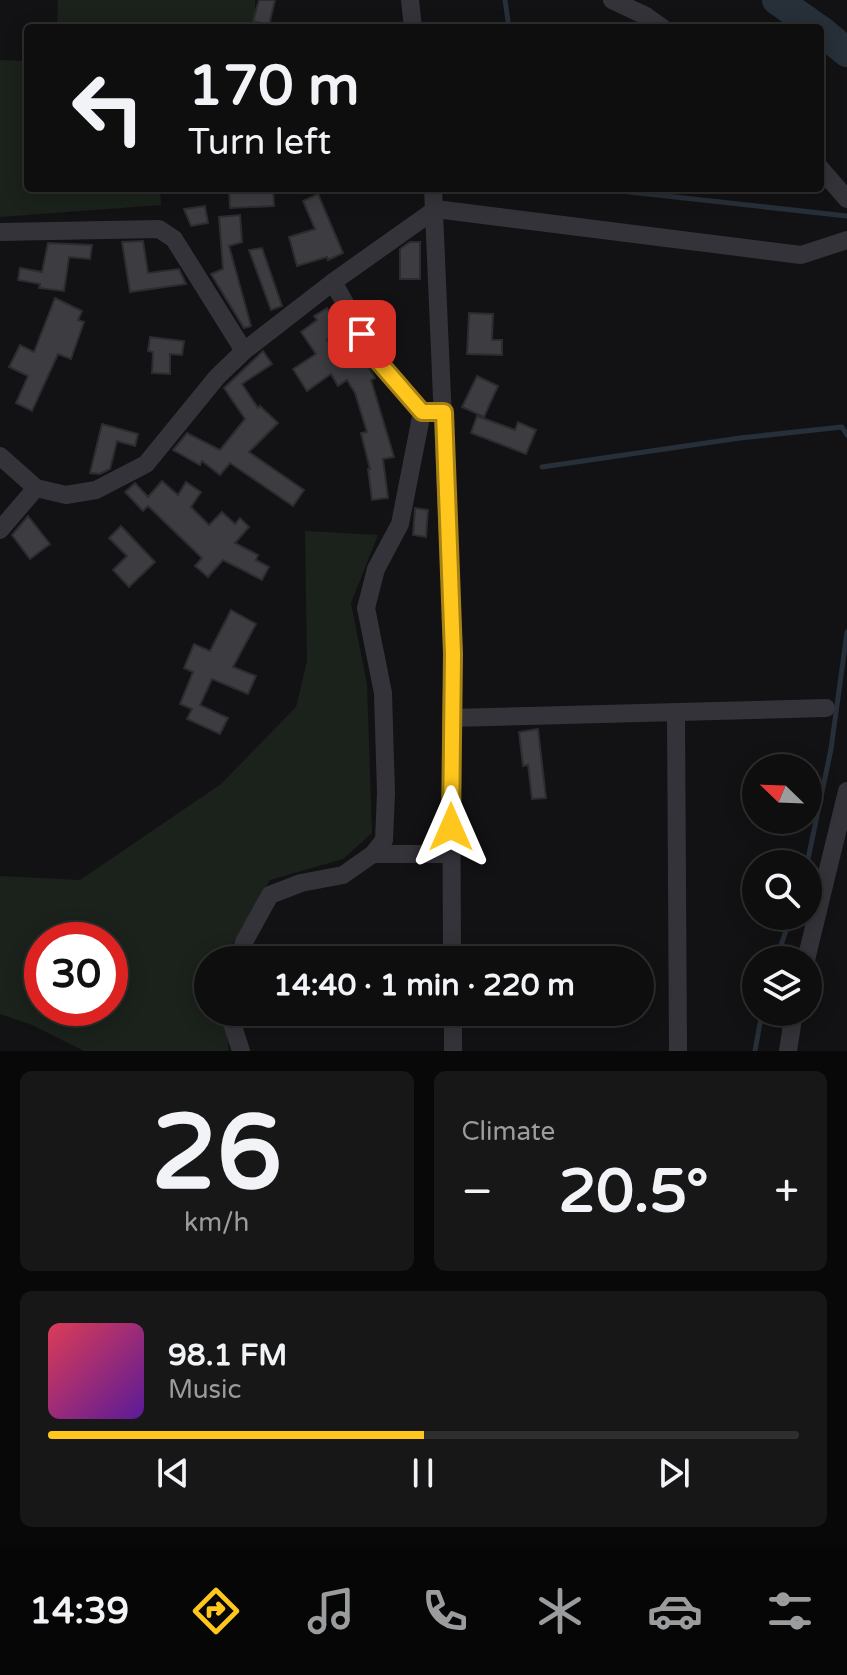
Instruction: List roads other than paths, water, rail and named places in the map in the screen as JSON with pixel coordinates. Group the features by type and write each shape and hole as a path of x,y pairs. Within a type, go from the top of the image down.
{"street":[{"path":"410,0 413,24"},
{"path":"612,0 657,24"},
{"path":"824,173 847,199"},
{"path":"434,192 453,654 452,946"},
{"path":"0,456 36,488 66,495 96,490 146,464 217,377 244,351 333,282 436,209 801,255 847,240"},
{"path":"0,232 159,229 174,239 244,351"},
{"path":"333,282 377,360 422,412 444,412"},
{"path":"243,946 270,895 301,883 343,875 373,854 384,840 383,693 366,608 376,569 400,524 422,412"},
{"path":"0,530 36,488"},
{"path":"451,718 826,708"},
{"path":"676,712 678,1051"},
{"path":"809,946 847,791"},
{"path":"373,854 452,854"},
{"path":"233,1026 241,1051"},
{"path":"453,1026 453,1051"},
{"path":"788,1051 792,1026"}],"waterway":[{"path":"505,0 508,24"},
{"path":"777,0 811,24"},
{"path":"824,33 847,52"},
{"path":"629,192 847,216"},
{"path":"542,467 740,438 842,427 847,435"},
{"path":"810,850 831,749 847,632"},
{"path":"781,946 786,930"},
{"path":"755,1051 759,1026"}]}
